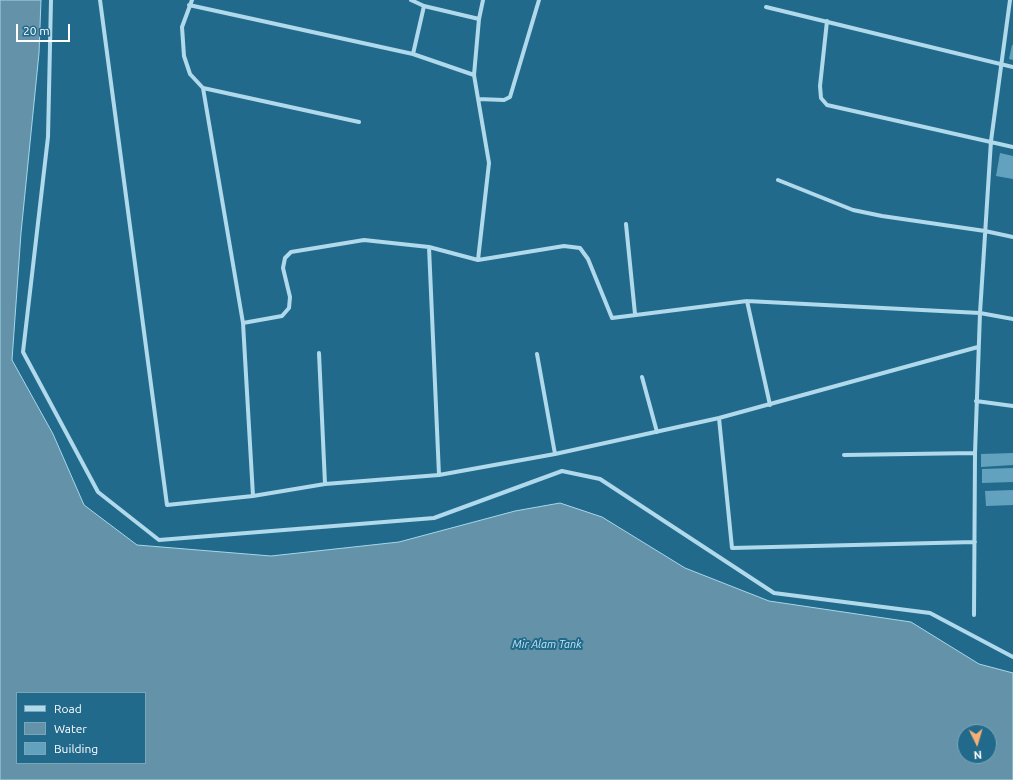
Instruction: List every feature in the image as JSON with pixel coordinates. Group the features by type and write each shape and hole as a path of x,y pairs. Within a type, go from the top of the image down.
{"street":[{"path":"51,0 48,137 23,352 98,492 159,540 434,518 562,470 600,479 774,592 930,613 1013,657"},
{"path":"100,0 167,505 253,496 325,484 439,475 555,454 719,418 978,347"},
{"path":"192,0 182,27 184,56 190,74 203,88 244,323 253,496"},
{"path":"411,0 424,6 479,19"},
{"path":"478,260 488,163 474,75 479,19 483,0"},
{"path":"478,99 504,100 510,97 539,0"},
{"path":"974,615 975,453 978,347 991,141 1000,64 1010,0"},
{"path":"189,6 413,54 474,75"},
{"path":"413,54 424,6"},
{"path":"766,7 1013,67"},
{"path":"827,22 820,86 821,98 827,105 1013,147"},
{"path":"203,88 359,122"},
{"path":"778,180 853,210 882,216 985,230 1013,237"},
{"path":"626,224 635,314"},
{"path":"244,323 282,316 289,308 290,297 282,268 285,258 291,252 364,240 429,247 478,260 564,246 580,248 588,260 612,318 748,301 980,313 1013,319"},
{"path":"429,247 439,475"},
{"path":"748,301 770,405"},
{"path":"318,353 325,484"},
{"path":"537,354 555,454"},
{"path":"642,377 657,432"},
{"path":"976,401 1013,406"},
{"path":"719,418 732,548 975,542"},
{"path":"844,455 975,453"}],"water":[{"name":"Mir Alam Tank","path":"0,0 41,0 39,53 21,233 12,360 53,434 84,505 137,545 271,556 399,542 515,511 560,503 602,517 685,568 769,601 911,622 979,664 1013,673 1013,780 0,780"}],"building":[{"path":"1013,45 1013,60 1009,59"},
{"path":"1000,153 1013,156 1013,179 996,176"},
{"path":"1013,453 1013,465 981,467 981,454"},
{"path":"1013,468 1013,482 982,483 982,469"},
{"path":"1013,490 1013,505 986,506 985,491"}]}
